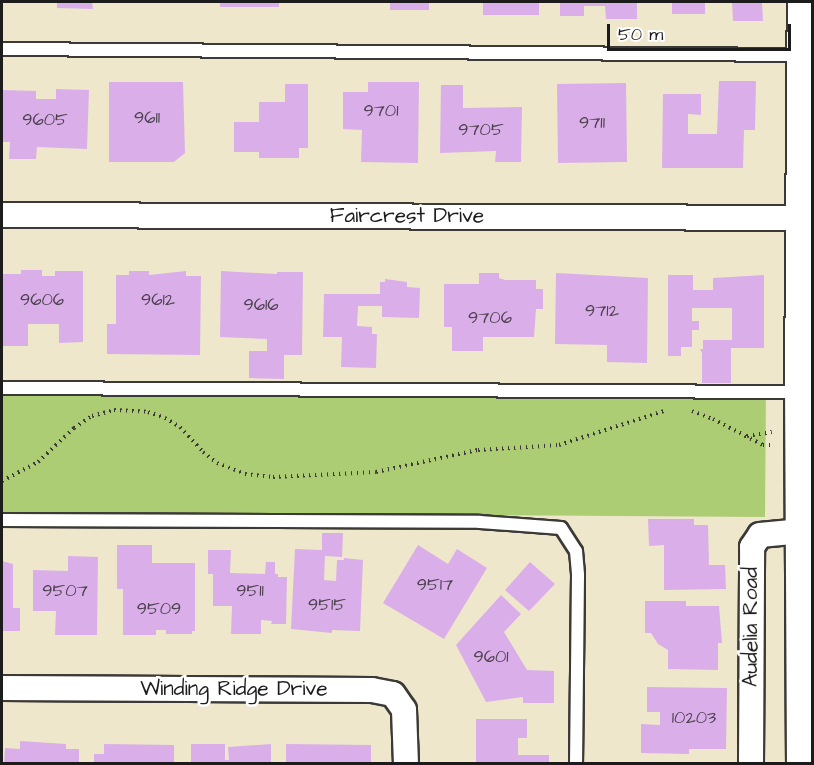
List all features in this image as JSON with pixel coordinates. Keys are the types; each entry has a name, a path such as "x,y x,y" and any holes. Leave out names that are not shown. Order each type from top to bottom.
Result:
{"main road":[{"path":"803,764 808,701 802,531 801,392 808,218 804,2"}],"street":[{"name":"Faircrest Drive","path":"2,215 808,218"},
{"name":"Audelia Road","path":"751,764 752,547 760,535 802,531"},
{"name":"Winding Ridge Drive","path":"2,688 372,690 393,694 404,710 406,764"}],"lane":[{"path":"2,49 804,55"},
{"path":"2,388 801,392"},
{"path":"2,520 480,522 561,528 576,551 578,576 576,764"}],"path":[{"path":"2,481 38,462 74,428 92,417 114,410 148,412 165,418 180,427 203,452 217,463 245,474 273,477 376,472 478,450 559,446 652,413 671,410"},
{"path":"681,410 713,419 746,436"}],"green space":[{"path":"2,385 766,387 765,517 2,512"}],"building":[{"path":"57,2 92,2 93,9 57,8"},
{"path":"220,2 279,2 279,7 220,7"},
{"path":"390,2 429,2 429,10 390,10"},
{"path":"483,2 539,2 539,15 483,15"},
{"path":"560,2 637,2 637,19 606,19 605,6 584,6 584,16 560,16"},
{"path":"672,2 705,2 705,14 672,14"},
{"path":"732,2 762,2 763,21 733,21"},
{"path":"719,81 756,81 755,130 744,130 743,168 662,168 663,94 701,94 701,115 688,114 688,134 717,134"},
{"path":"109,82 183,82 185,153 174,162 109,162"},
{"path":"368,82 419,82 418,163 361,162 362,130 343,129 343,92 368,92"},
{"path":"626,83 627,162 558,163 557,84"},
{"path":"285,84 308,84 308,148 299,148 299,158 259,158 259,152 234,152 234,122 259,122 259,102 285,102"},
{"path":"441,85 463,85 463,108 522,107 521,162 495,162 496,151 440,153"},
{"path":"56,89 89,90 87,149 37,147 36,159 9,159 10,142 2,142 2,90 36,91 36,99 56,99"},
{"path":"21,270 42,270 42,276 55,276 55,271 83,271 83,342 59,343 59,324 28,324 28,346 2,346 2,274 21,274"},
{"path":"129,271 149,271 149,275 186,271 186,276 201,276 200,355 107,354 107,324 116,324 116,275 129,275"},
{"path":"221,271 277,274 277,272 303,272 302,355 284,355 284,379 249,378 249,351 267,351 267,339 220,337"},
{"path":"479,273 499,273 499,278 505,280 536,280 536,289 543,289 543,309 536,309 534,337 483,337 483,351 452,351 452,327 444,327 444,284 479,284"},
{"path":"556,273 648,278 647,363 607,362 607,345 555,344"},
{"path":"668,275 693,275 693,290 713,290 713,278 764,275 764,348 731,348 731,383 702,383 700,349 703,349 703,340 732,340 732,308 692,308 692,321 699,321 699,330 692,330 692,347 681,347 681,356 668,356"},
{"path":"385,279 407,282 407,287 420,288 419,318 382,317 382,306 358,306 357,326 372,327 372,334 377,334 376,368 341,367 342,337 323,337 324,294 380,294 380,282 385,282"},
{"path":"648,519 694,519 694,525 708,525 709,565 725,565 726,589 664,590 664,545 649,546"},
{"path":"322,533 343,533 342,557 325,556 324,580 336,581 337,560 344,560 344,558 363,560 360,631 332,630 332,633 291,629 295,549 322,550"},
{"path":"117,545 152,545 152,563 195,563 195,631 192,631 192,634 166,634 166,630 156,630 156,635 123,635 123,589 117,589"},
{"path":"418,545 448,564 457,549 487,568 444,639 383,603"},
{"path":"208,550 231,550 230,573 265,574 266,562 275,562 275,574 278,574 278,577 287,577 286,624 271,624 272,621 261,620 261,634 231,634 232,606 213,606 213,574 208,574"},
{"path":"68,556 98,557 97,635 55,635 56,611 33,611 33,570 68,571"},
{"path":"2,561 13,564 13,608 20,608 20,631 2,631"},
{"path":"530,562 555,584 529,611 505,590"},
{"path":"501,595 521,614 504,632 527,670 554,671 554,703 523,703 523,697 486,702 456,645"},
{"path":"645,601 686,601 686,606 719,606 722,643 718,643 718,670 668,669 668,650 658,644 651,633 645,633"},
{"path":"647,687 727,688 726,749 689,749 689,754 641,753 641,724 660,725 660,712 647,712"},
{"path":"476,719 527,719 527,738 518,738 518,755 549,755 549,764 476,764"},
{"path":"20,741 66,744 66,749 79,749 79,764 4,764 5,748 20,749"},
{"path":"104,744 174,745 174,764 94,764 94,754 104,754"},
{"path":"191,744 225,744 225,760 229,760 228,747 271,744 271,764 191,764"},
{"path":"286,744 371,745 371,764 286,764"}]}
